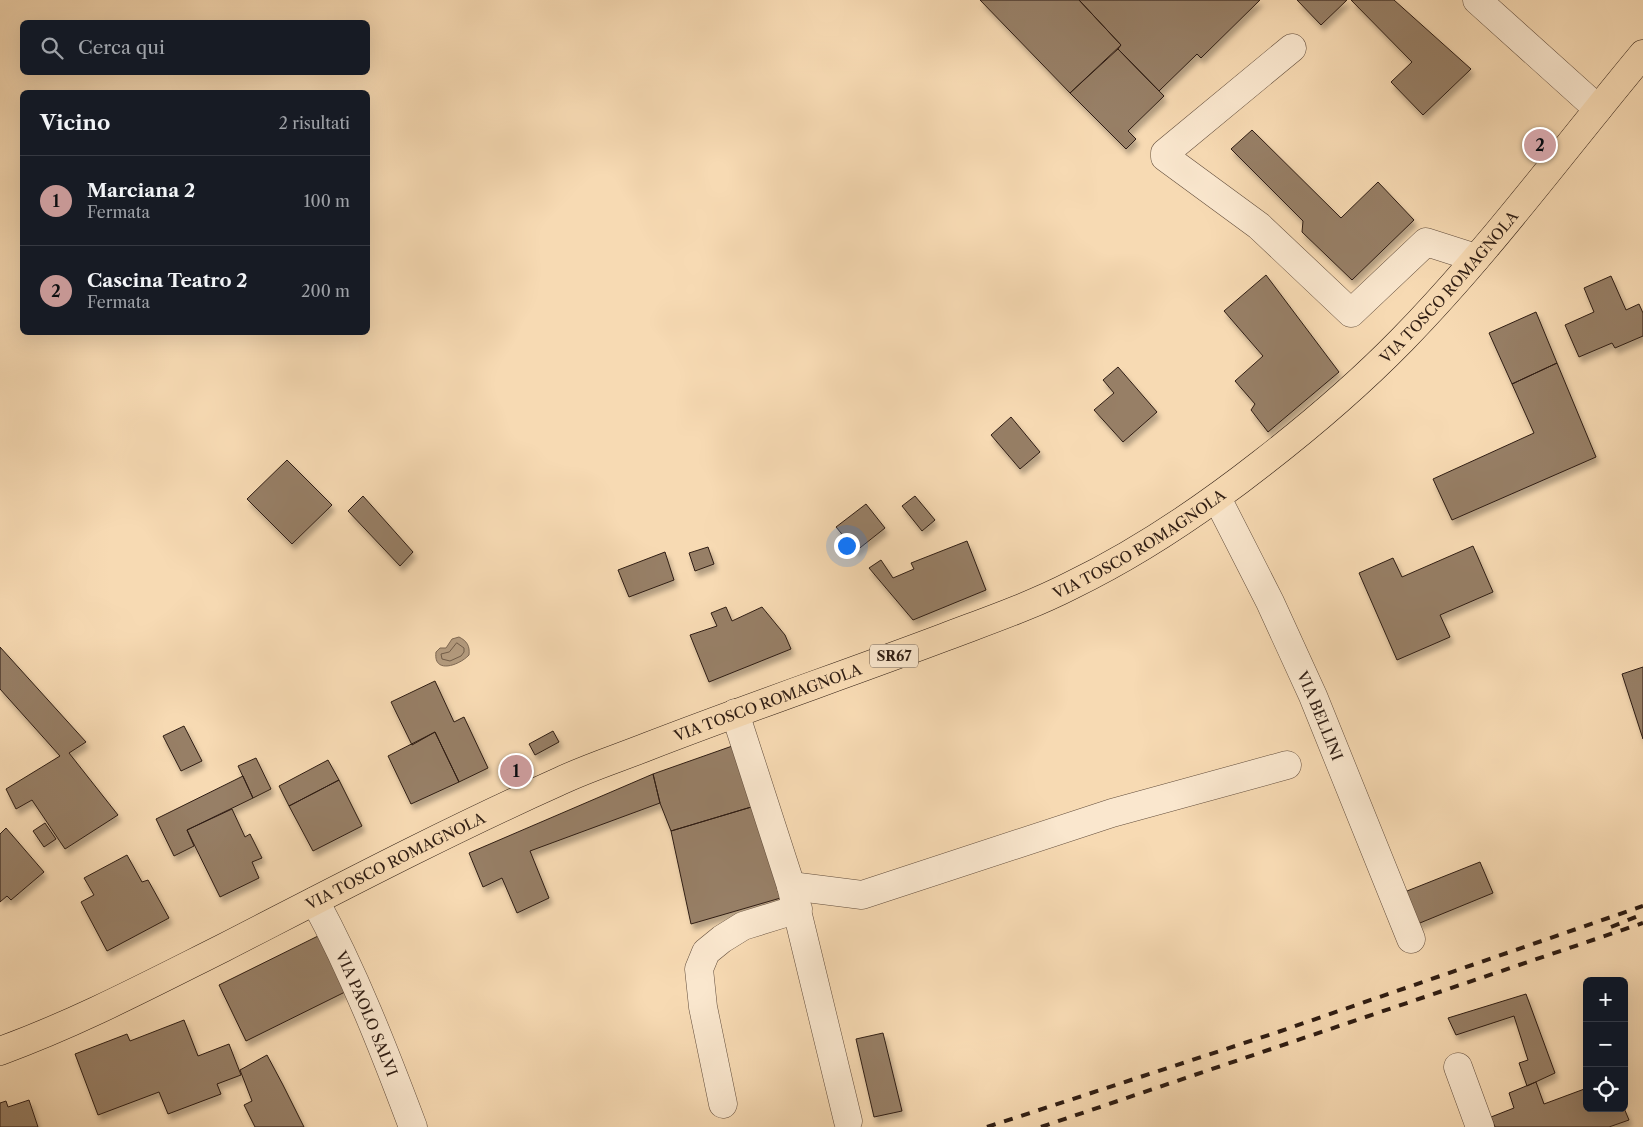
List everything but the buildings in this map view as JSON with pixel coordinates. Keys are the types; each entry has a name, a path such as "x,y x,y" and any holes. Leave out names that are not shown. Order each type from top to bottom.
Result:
{"main road":[{"name":"VIA TOSCO ROMAGNOLA","path":"0,1051 77,1021 501,808 564,779 735,713 900,654 1036,602 1117,562 1165,534 1216,498 1321,417 1365,378 1406,337 1476,258 1643,54"}],"street":[{"path":"1477,0 1598,109"},
{"path":"1292,48 1165,154 1165,157 1259,226 1351,313 1426,242 1476,258"},
{"name":"VIA BELLINI","path":"1216,498 1270,602 1313,696 1411,939"},
{"path":"735,713 794,898 848,1121"},
{"path":"722,1104 703,1007 699,969 706,952 722,938 794,898 862,895 1112,813 1287,765"},
{"name":"VIA PAOLO SALVI","path":"315,901 360,996 399,1088 413,1127"},
{"path":"1458,1067 1480,1127"}],"water":[{"path":"459,637 467,644 469,655 454,665 443,666 439,664 436,659 436,652 440,648 446,648 452,639"}],"railway":[{"path":"987,1127 1278,1032 1643,906"},
{"path":"1611,927 1643,914"},
{"path":"1041,1127 1643,923"}],"place":[{"name":"Cascina Teatro 2","path":"1540,145"},
{"name":"Marciana 2","path":"516,771"}]}
